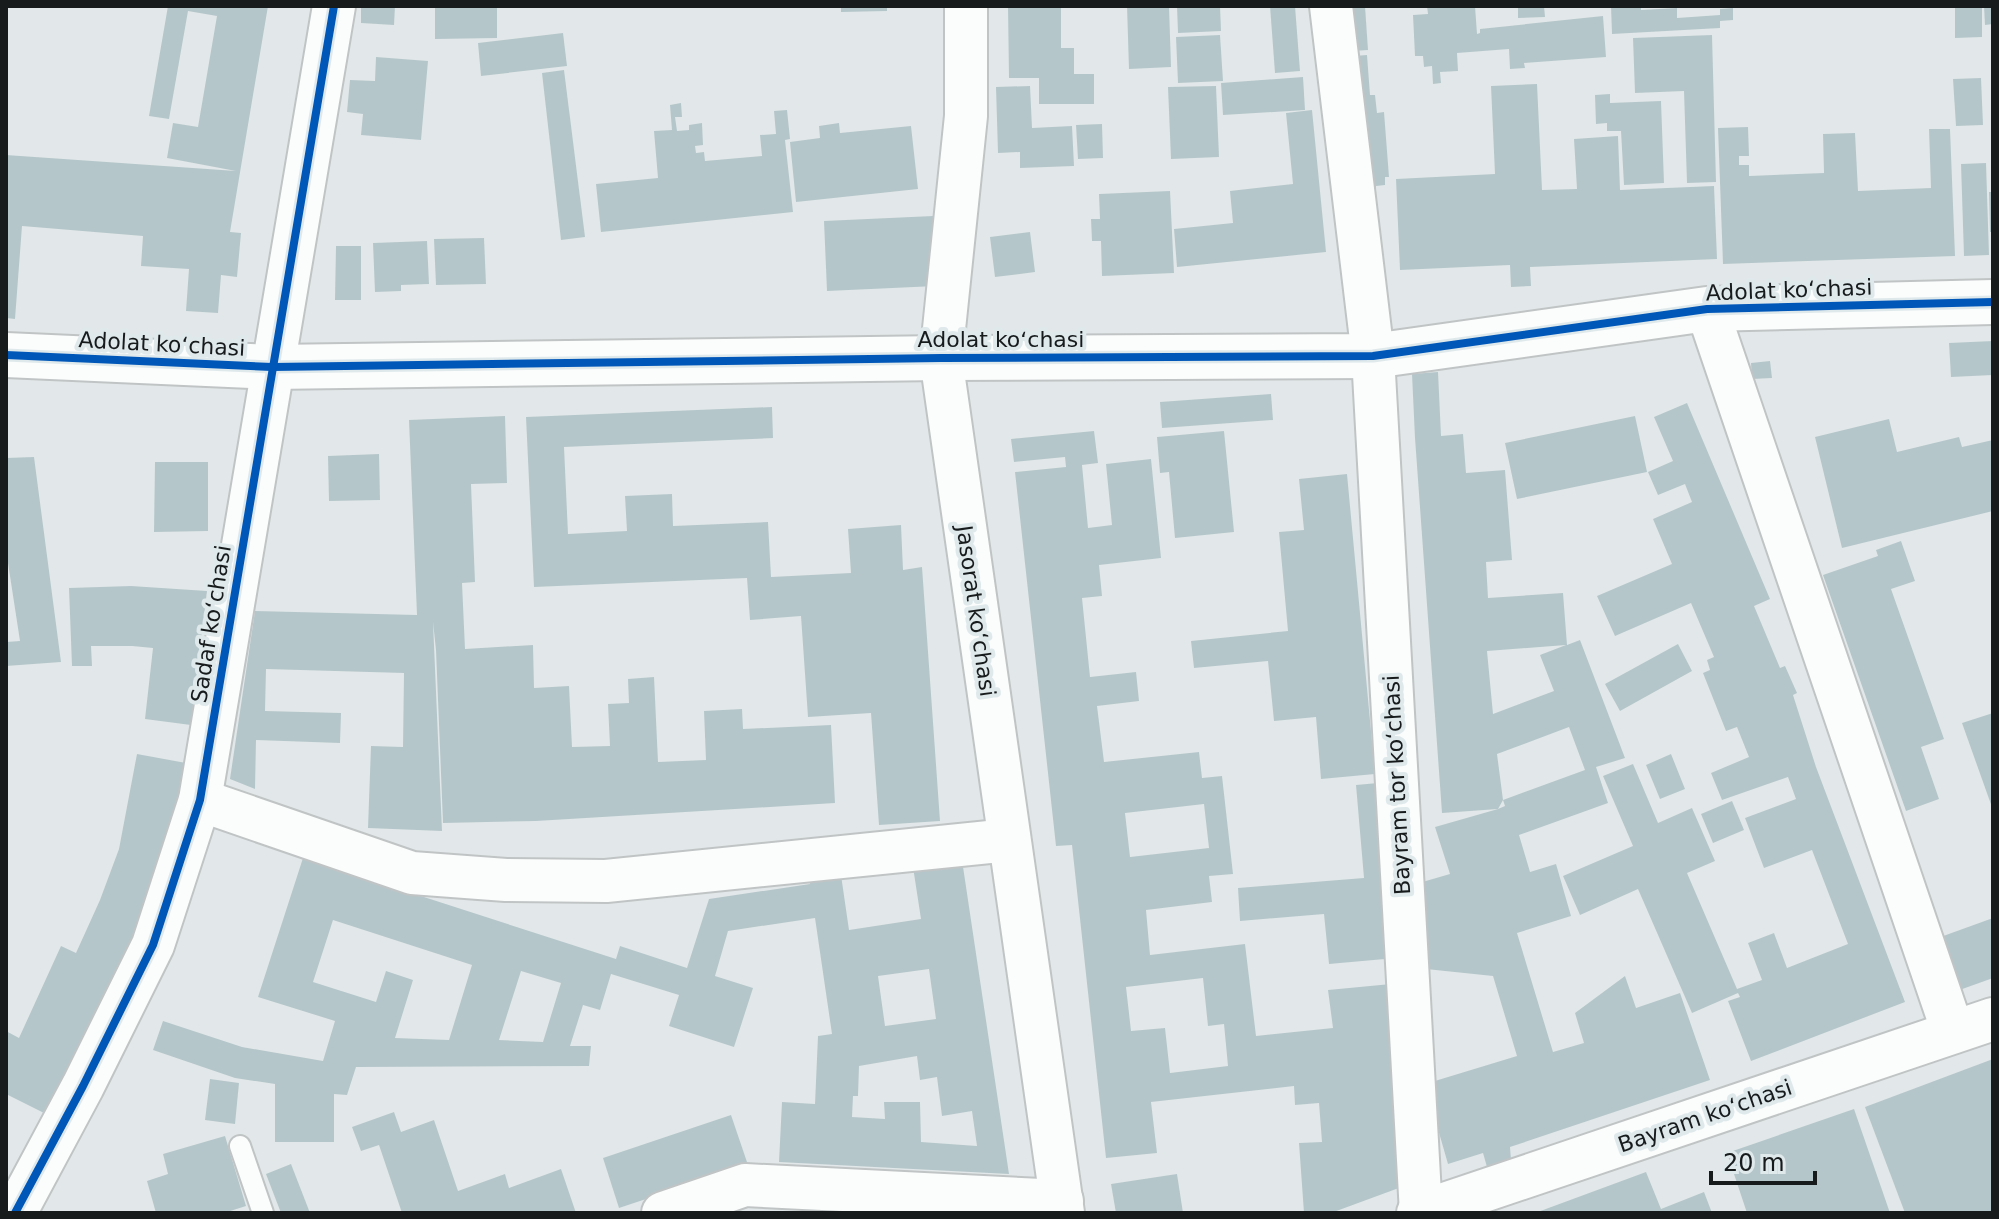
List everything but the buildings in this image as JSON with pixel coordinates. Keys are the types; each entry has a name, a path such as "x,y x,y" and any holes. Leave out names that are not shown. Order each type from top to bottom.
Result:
{"street":[{"name":"Sadaf koʻchasi","path":"15,1213 153,945 200,800 334,6"},
{"name":"Jasorat koʻchasi","path":"966,6 966,116 941,358 1062,1207"},
{"name":"Bayram tor koʻchasi","path":"1331,6 1373,356 1420,1213"},
{"name":"Adolat koʻchasi","path":"6,355 272,367 1373,356 1707,309 1993,302"},
{"path":"1707,309 1953,1032"},
{"path":"200,800 412,873 506,880 606,881 1009,840"},
{"name":"Bayram koʻchasi","path":"1420,1213 1993,1019"},
{"path":"663,1213 745,1185 1062,1207"}],"lane":[{"path":"240,1146 263,1213"}],"cycle path":[{"path":"15,1213 153,945 200,800 334,6"},
{"path":"6,355 272,367 1373,356 1707,309 1993,302"}]}
